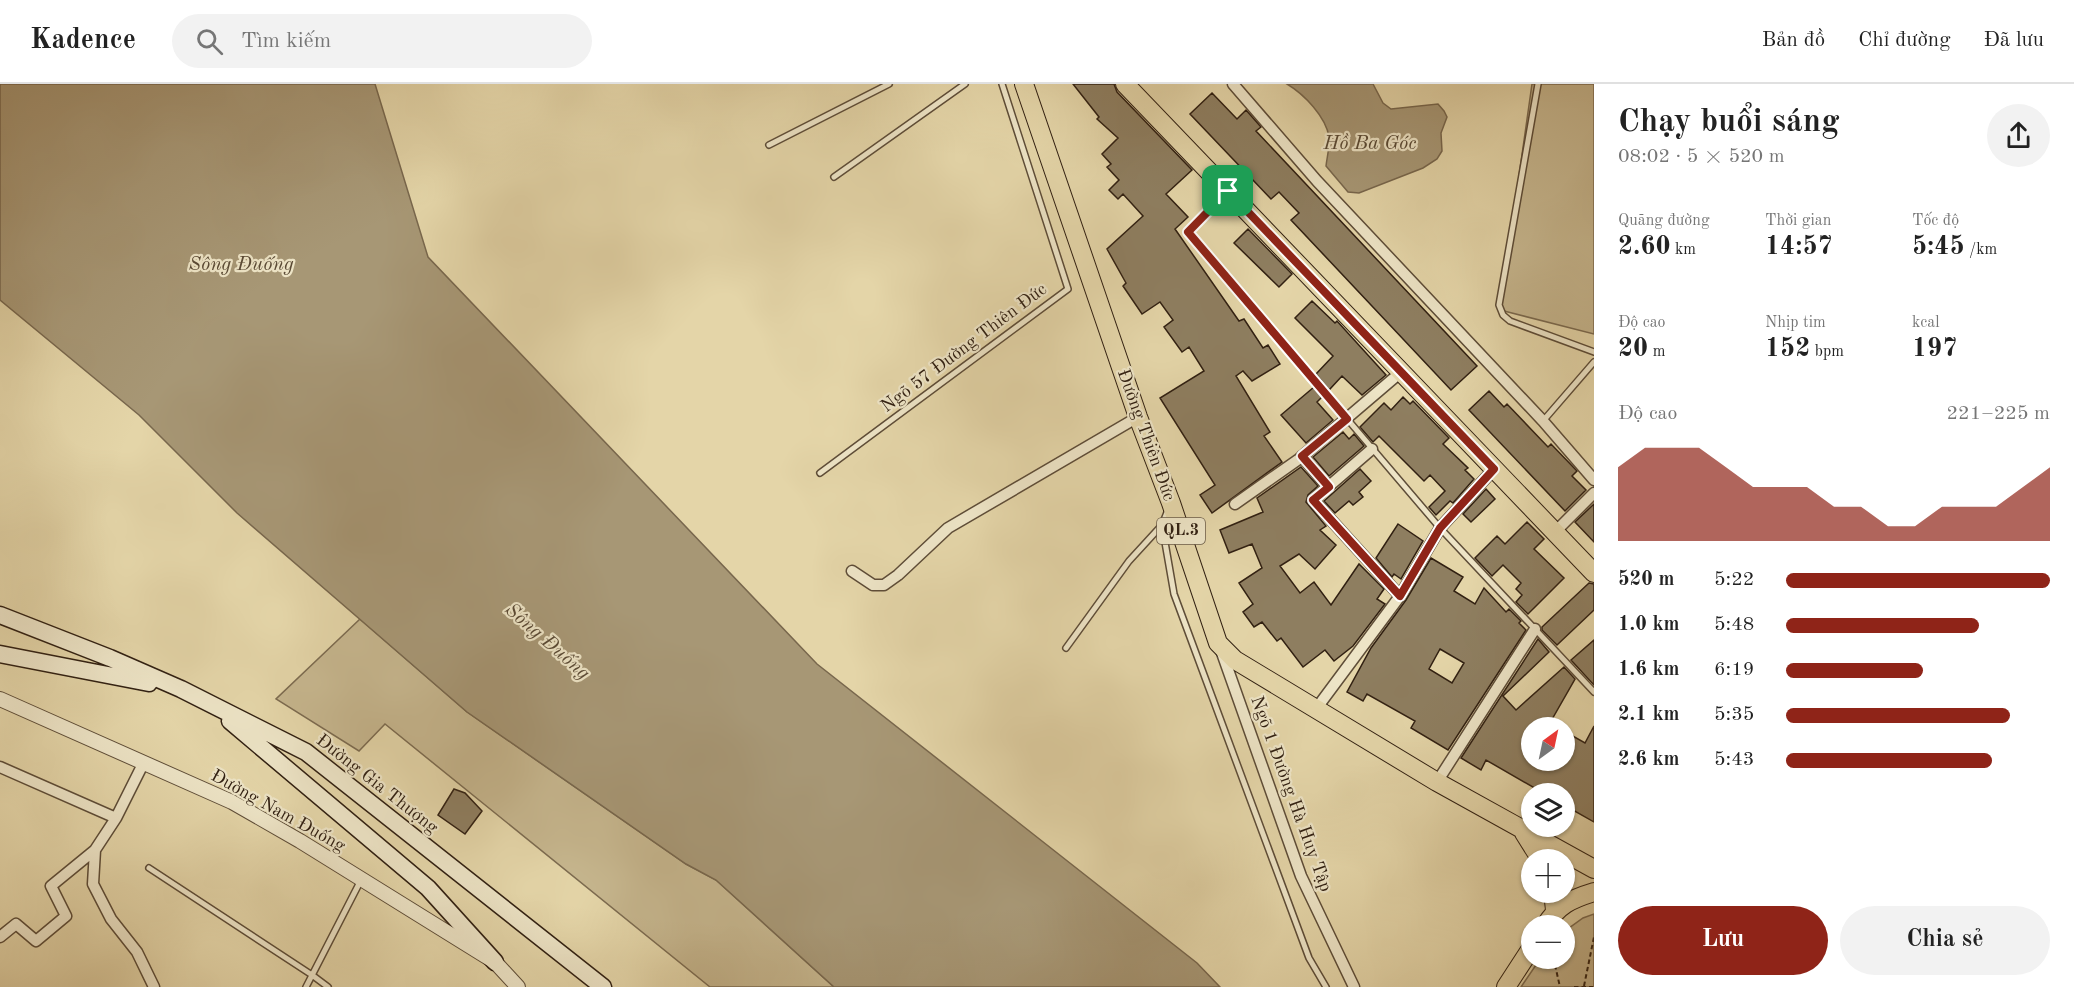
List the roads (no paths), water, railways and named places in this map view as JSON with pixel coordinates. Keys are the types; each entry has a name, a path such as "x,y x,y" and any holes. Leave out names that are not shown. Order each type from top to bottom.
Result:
{"main road":[{"name":"Đường Thiên Đức","path":"1024,84 1218,643 1235,660 1437,782 1521,829"},
{"path":"1125,84 1594,573"},
{"name":"Đường Gia Thượng","path":"0,615 181,689 293,744 319,761 603,987"},
{"path":"0,654 181,689"},
{"path":"209,703 428,888 495,962"},
{"name":"Đường Thiên Đức","path":"1536,837 1594,868"},
{"path":"1575,897 1594,892"},
{"path":"1506,987 1521,964"}],"street":[{"path":"1233,84 1317,182 1543,421 1594,480"},
{"path":"1235,504 1260,489 1302,456 1401,372"},
{"path":"852,571 873,585 885,585 948,528 1138,417"},
{"path":"1372,449 1313,500 1400,596"},
{"path":"1302,456 1329,487"},
{"path":"1316,709 1400,596 1440,528 1494,469"},
{"path":"1555,532 1594,493"},
{"path":"1437,782 1535,629"},
{"name":"Ngõ 1 Đường Hà Huy Tập","path":"1218,643 1301,876 1354,987"},
{"name":"Đường Nam Đuống","path":"0,699 232,802 300,841 495,962 518,987"},
{"path":"0,937 16,924 36,940 66,916 51,886 95,850 116,818 144,762"},
{"path":"0,767 116,818"},
{"path":"95,850 93,884 117,928 137,952 154,987"}],"lane":[{"path":"769,145 889,84"},
{"path":"834,177 965,84"},
{"name":"Ngõ 57 Đường Thiên Đức","path":"820,473 1068,289 1002,84"},
{"path":"1538,84 1499,301 1500,310 1510,321 1594,352"},
{"path":"1228,191 1188,232 1440,528 1594,692"},
{"path":"1543,421 1594,362"},
{"path":"1066,648 1128,561 1162,525 1171,503"},
{"path":"1162,525 1174,594 1309,958 1326,987"},
{"path":"149,868 328,987"},
{"path":"306,987 361,880"}],"water":[{"name":"Sông Đuống","path":"0,84 375,84 428,257 817,664 1197,963 1220,987 834,987 716,880 686,864 467,712 237,513 139,415 0,300"},
{"name":"Hồ Ba Góc","path":"1287,84 1373,84 1383,103 1391,109 1438,104 1447,117 1441,133 1442,151 1437,159 1423,168 1359,193 1348,192 1326,166 1329,137 1324,122 1307,100"}]}
